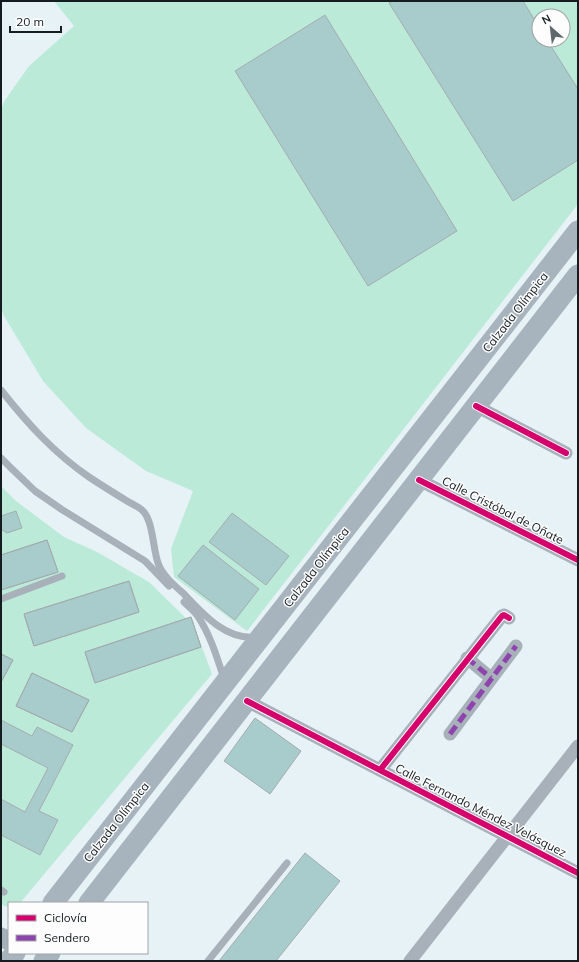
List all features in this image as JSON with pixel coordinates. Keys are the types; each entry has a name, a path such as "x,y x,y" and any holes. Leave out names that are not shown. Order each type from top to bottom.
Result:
{"main road":[{"name":"Calzada Olímpica","path":"55,902 225,682 576,237"},
{"path":"90,902 578,275"}],"street":[{"path":"476,406 566,453"},
{"name":"Calle Cristóbal de Oñate","path":"419,480 578,560"},
{"path":"380,770 502,616 504,615 509,618"},
{"path":"450,734 516,646"},
{"path":"468,658 491,678"},
{"name":"Calle Fernando Méndez Velásquez","path":"246,701 578,873"},
{"path":"410,961 578,746"}],"lane":[{"path":"1,390 20,414 63,457 89,477 143,512 151,528 158,564 168,578 211,621 236,635 247,638 261,637"},
{"path":"1,458 35,490 61,509 145,561 197,615 211,641 225,682"},
{"path":"145,561 155,550"},
{"path":"1,599 62,576"},
{"path":"208,961 287,863"}],"green space":[{"path":"54,1 578,1 578,204 247,631 174,577 171,549 193,491 146,471 86,428 43,381 4,316 1,308 1,109 5,100 29,66 74,26"},
{"path":"1,486 16,501 64,537 97,552 149,582 194,626 212,674 21,902 8,902 8,908 1,904 1,835 40,855 58,821 39,811 72,746 37,727 32,736 1,720"},
{"path":"1,744 48,768 25,812 1,799"}],"building":[{"path":"393,1 523,1 531,14 531,48 552,48 578,89 578,160 513,201 389,3"},
{"path":"325,15 457,231 368,286 235,71"},
{"path":"16,511 22,528 7,533 1,529 1,516"},
{"path":"232,513 289,556 266,585 209,542"},
{"path":"47,540 58,572 1,590 1,555"},
{"path":"47,540 58,572 1,590 1,555"},
{"path":"203,545 259,589 235,620 178,576"},
{"path":"129,581 139,612 34,646 24,614"},
{"path":"129,581 139,612 34,646 24,614"},
{"path":"191,617 201,647 95,683 85,652"},
{"path":"191,617 201,647 95,683 85,652"},
{"path":"1,654 13,660 1,682"},
{"path":"1,654 13,660 1,682"},
{"path":"32,673 89,700 72,732 16,706"},
{"path":"32,673 89,700 72,732 16,706"},
{"path":"255,718 301,751 270,794 224,761"},
{"path":"1,720 32,736 37,727 73,745 39,811 58,820 40,855 1,835 1,799 25,812 48,768 1,744"},
{"path":"305,853 340,881 276,961 219,961"}],"marked path":[{"path":"450,734 516,646"},
{"path":"467,658 491,678"}],"cycle path":[{"path":"476,406 566,453"},
{"path":"419,480 578,560"},
{"path":"380,770 502,616 504,615 509,618"},
{"path":"247,701 578,873"}]}
